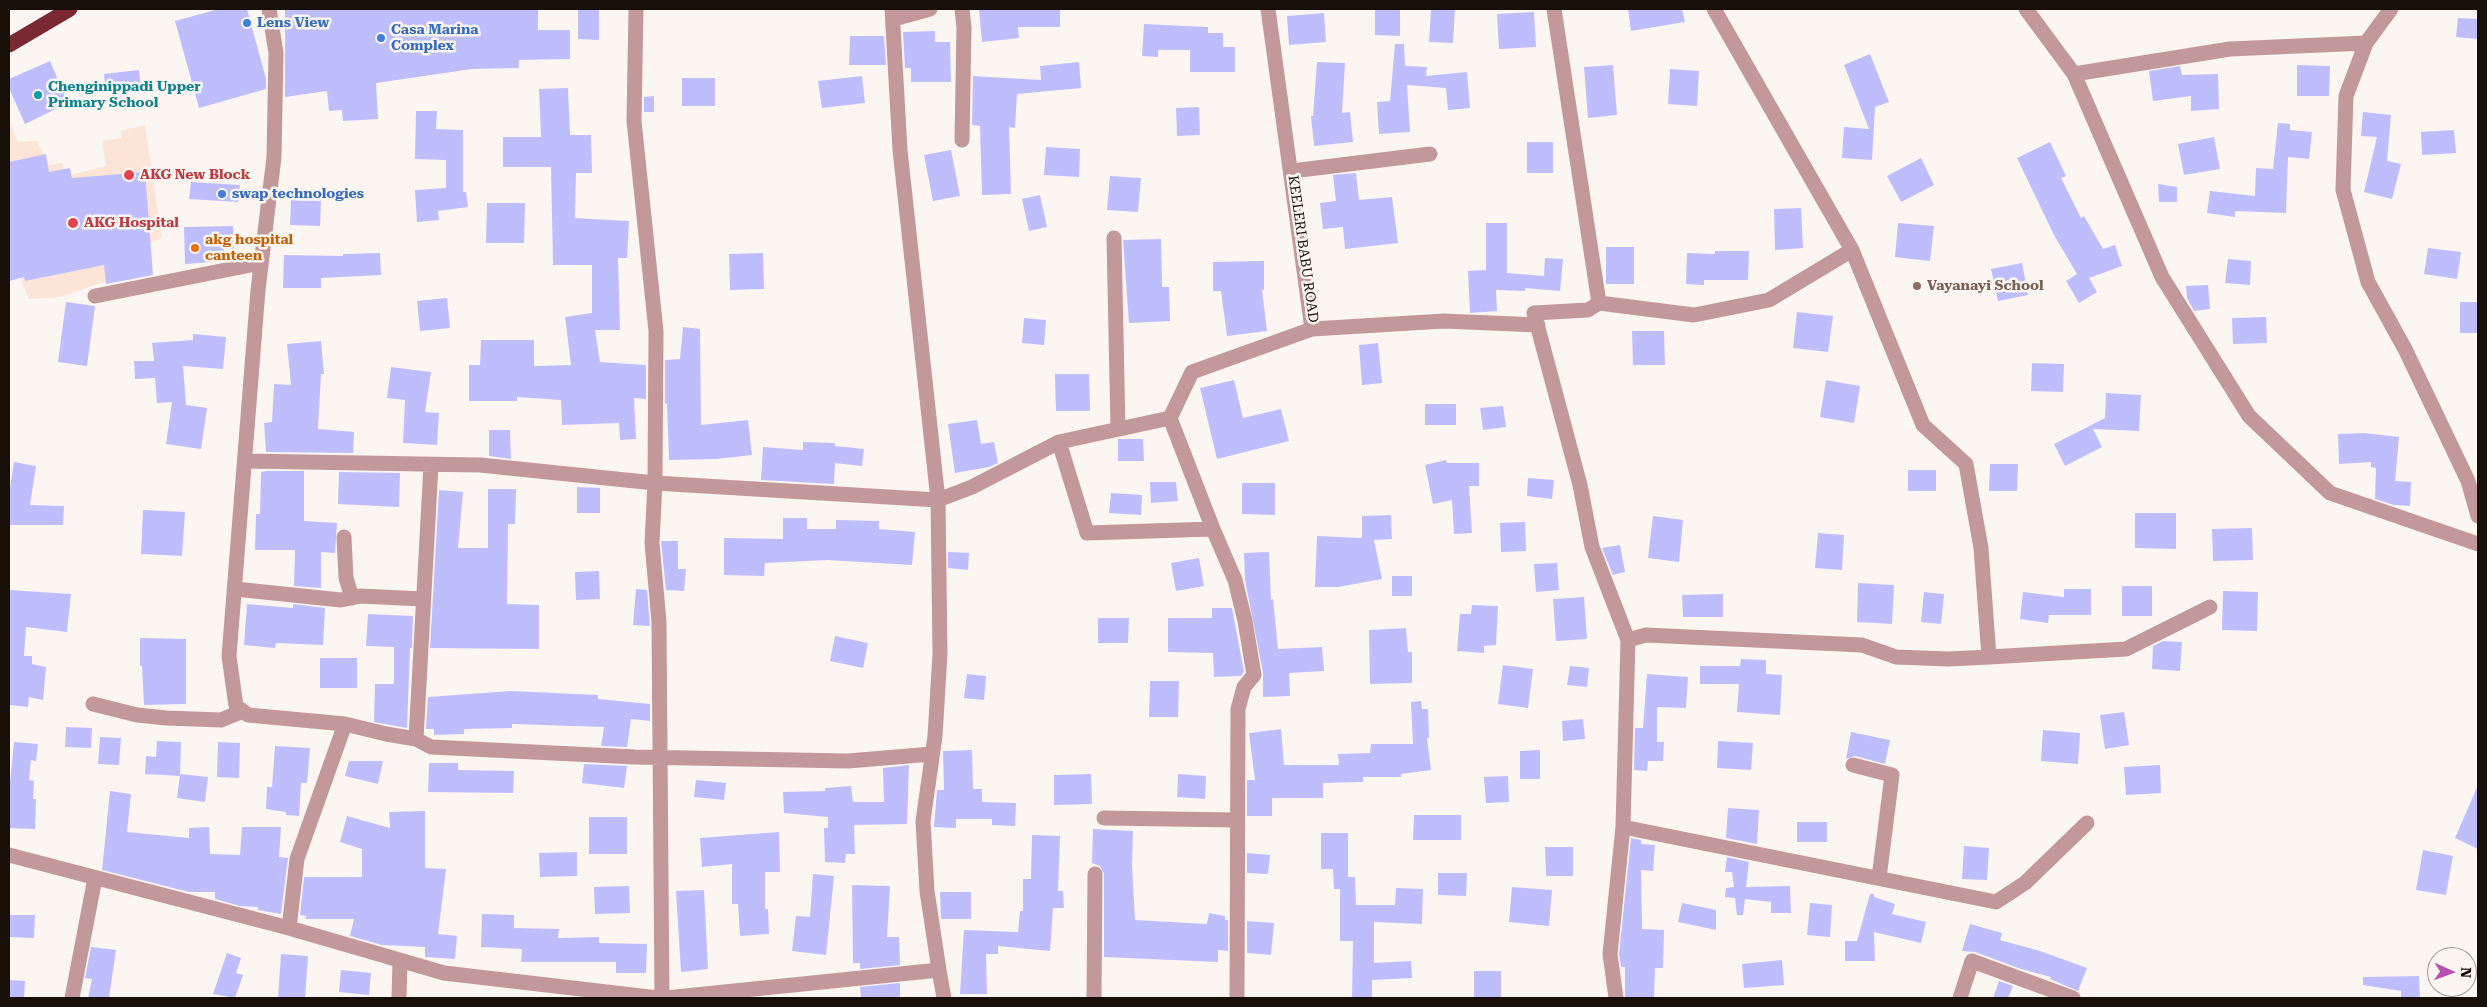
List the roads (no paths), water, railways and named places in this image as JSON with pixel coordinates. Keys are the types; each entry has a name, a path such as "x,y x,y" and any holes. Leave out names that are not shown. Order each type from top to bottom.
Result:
{"highway":[{"path":"9,45 70,9"}],"street":[{"path":"269,9 276,52 274,158 261,263 230,656 236,706 248,715 346,724 416,739 431,748 659,757 848,760 932,754"},
{"path":"636,9 634,121 656,331 655,483 652,543 659,622 659,757 664,998 939,970"},
{"path":"930,9 893,14 900,150 938,500 940,654 932,754 923,821 927,891 944,998"},
{"path":"962,9 964,28 962,140"},
{"name":"KEELERI BABU ROAD","path":"1268,9 1292,171 1312,329 1444,321 1538,326"},
{"path":"1554,9 1599,303"},
{"path":"1714,9 1852,250 1923,425 1966,464 1981,548 1989,657"},
{"path":"2026,9 2074,74 2162,277 2249,416 2330,493 2478,544"},
{"path":"2391,9 2366,43 2346,96 2343,190 2368,282 2405,349 2468,481 2478,516"},
{"path":"2074,74 2230,50 2366,43"},
{"path":"1292,171 1430,154"},
{"path":"1114,238 1118,429"},
{"path":"1616,998 1610,954 1623,827 1628,640 1592,547 1580,485 1534,313 1588,310 1599,303 1694,315 1760,302 1769,300 1852,250"},
{"path":"95,296 261,263"},
{"path":"1237,998 1236,820 1238,709 1244,687 1254,674 1246,620 1236,580 1213,529 1170,418 1192,372 1312,329"},
{"path":"245,461 480,465 655,483 938,500 972,488 1059,442 1170,418"},
{"path":"1059,442 1087,533 1213,529"},
{"path":"416,739 431,465"},
{"path":"344,538 346,578 352,598"},
{"path":"235,589 341,600 360,596 423,599"},
{"path":"1628,640 1646,635 1862,645 1896,657 1949,659 1989,657 2126,649 2210,607"},
{"path":"93,704 138,715 166,718 221,720 243,711"},
{"path":"289,928 297,859 346,724"},
{"path":"1853,765 1892,775 1879,878"},
{"path":"1104,818 1236,820"},
{"path":"1623,827 1996,902 2026,883 2087,823"},
{"path":"9,855 289,928 444,973 658,998"},
{"path":"1094,998 1095,874"},
{"path":"72,998 95,878"},
{"path":"399,998 400,961"},
{"path":"1960,998 1972,961 2073,998"}],"place":[{"name":"Lens View","path":"247,23"},
{"name":"Casa Marina Complex","path":"381,38"},
{"name":"Chenginippadi Upper Primary School","path":"38,95"},
{"name":"AKG New Block","path":"129,175"},
{"name":"swap technologies","path":"222,194"},
{"name":"AKG Hospital","path":"73,223"},
{"name":"akg hospital canteen","path":"195,248"},
{"name":"Vayanayi School","path":"1917,286"}]}
